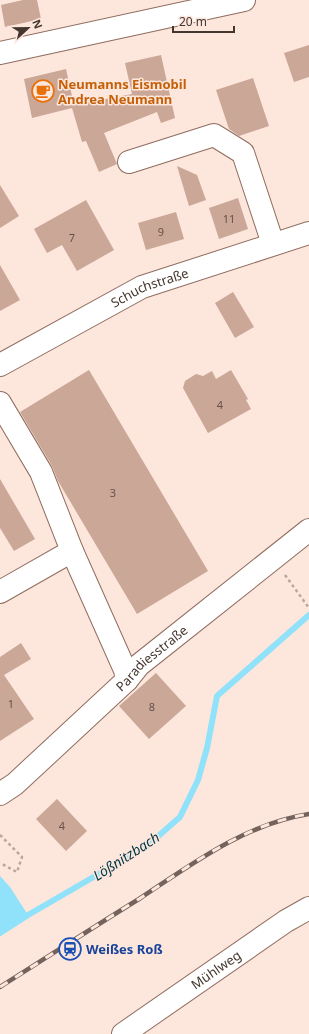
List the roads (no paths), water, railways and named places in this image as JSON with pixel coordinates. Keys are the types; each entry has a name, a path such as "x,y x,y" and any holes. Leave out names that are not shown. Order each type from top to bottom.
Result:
{"street":[{"path":"0,53 244,0"},
{"path":"129,162 214,135 243,153 273,244"},
{"name":"Schuchstraße","path":"0,365 142,287 309,233"},
{"path":"0,403 41,472 72,551 125,670 127,680"},
{"name":"Paradiesstraße","path":"0,794 15,784 127,680 139,665 309,530"},
{"path":"0,592 72,551"},
{"name":"Mühlweg","path":"123,1034 286,921 309,908"}],"water":[{"path":"0,876 10,887 28,915 0,933"}],"waterway":[{"name":"Lößnitzbach","path":"0,933 28,915 147,846 180,817 198,780 207,748 217,696 309,615"}],"railway":[{"path":"0,987 220,847 263,827 285,819 309,814"}],"place":[{"name":"Neumanns Eismobil Andrea Neumann","path":"43,91"},
{"name":"Weißes Roß","path":"70,949"}]}
